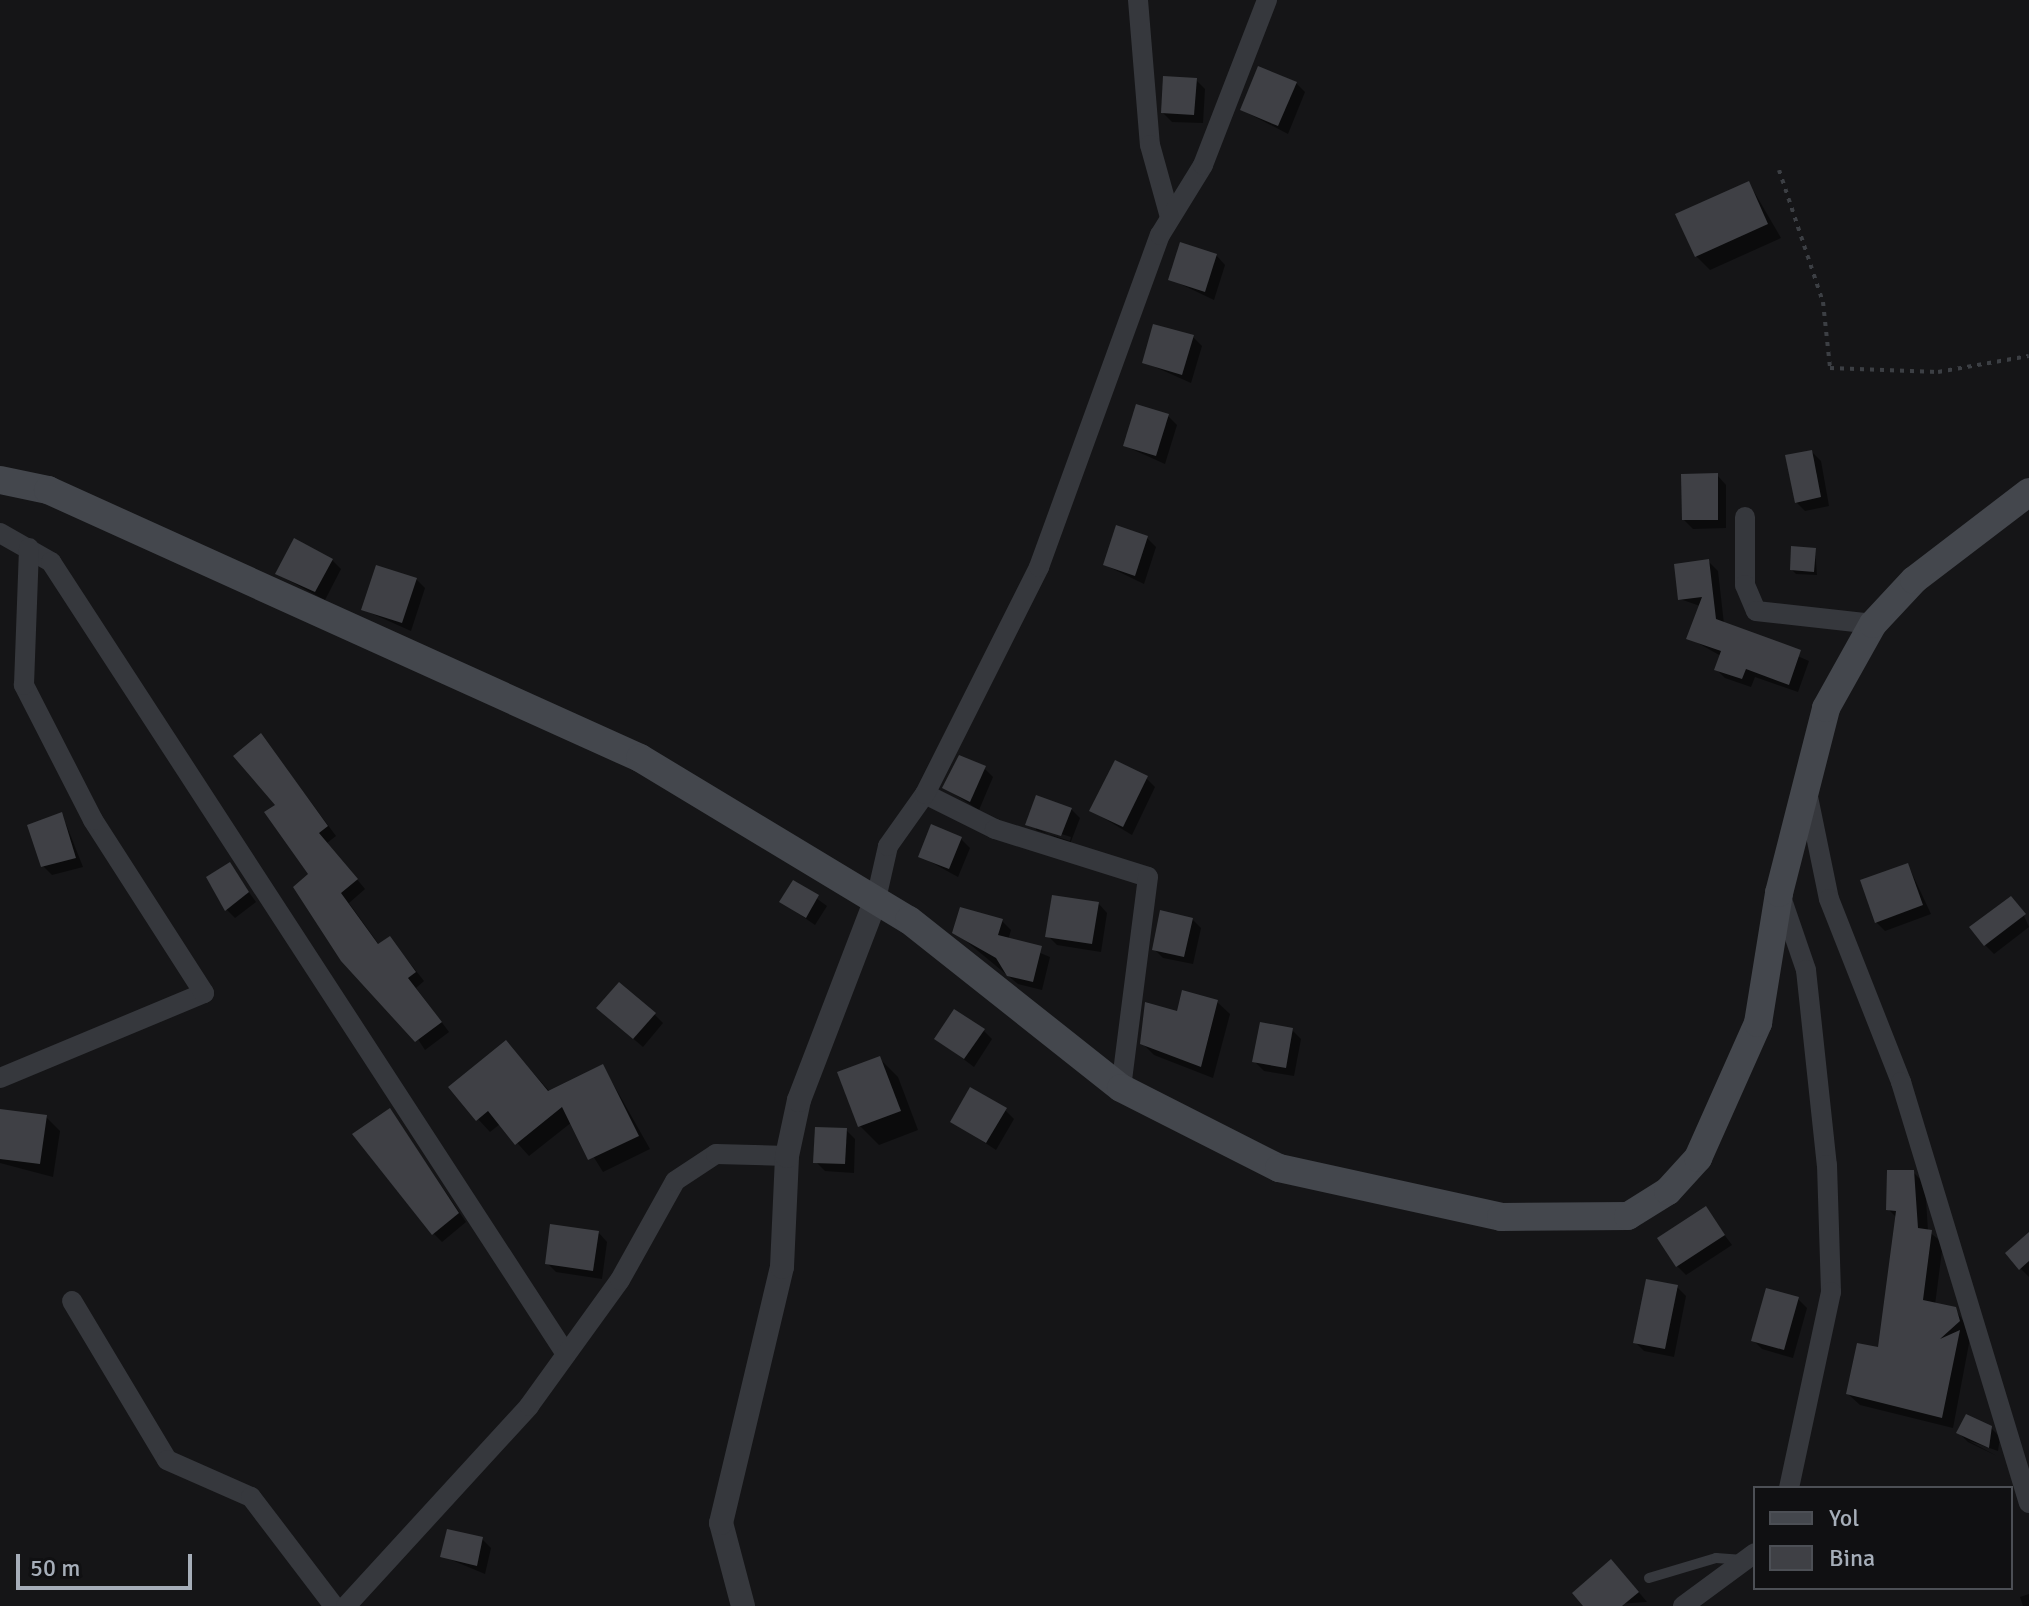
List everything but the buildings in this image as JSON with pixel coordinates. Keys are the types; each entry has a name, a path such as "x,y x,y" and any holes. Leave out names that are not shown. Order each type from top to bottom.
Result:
{"main road":[{"path":"0,480 48,490 640,758 876,899 1121,1088 1279,1168 1391,1198 1501,1217 1628,1216 1668,1191 1698,1158 1758,1023 1779,893 1805,780 1826,708 1873,624 1914,580 2029,492"}],"street":[{"path":"1138,0 1150,145 1170,217"},
{"path":"743,1606 721,1523 782,1267 787,1156 799,1100 876,899 888,846 925,794 1039,567 1170,217 1203,165 1267,0"},
{"path":"1745,517 1745,585 1756,611 1873,624"},
{"path":"0,533 51,562 566,1354"},
{"path":"0,1078 204,993 93,820 24,685 29,548"},
{"path":"1805,780 1829,899 1901,1082 2029,1503"},
{"path":"925,794 995,829 1148,877 1121,1088"},
{"path":"1779,893 1806,970 1827,1165 1831,1292 1789,1486"},
{"path":"346,1606 529,1406 620,1280 675,1181 716,1154 787,1156"},
{"path":"72,1301 167,1460 251,1497 334,1606"},
{"path":"1683,1606 1752,1557"}],"lane":[{"path":"1649,1578 1716,1558 1752,1557"}],"path":[{"path":"1779,170 1823,302 1830,368 1938,372 2029,356"}]}
